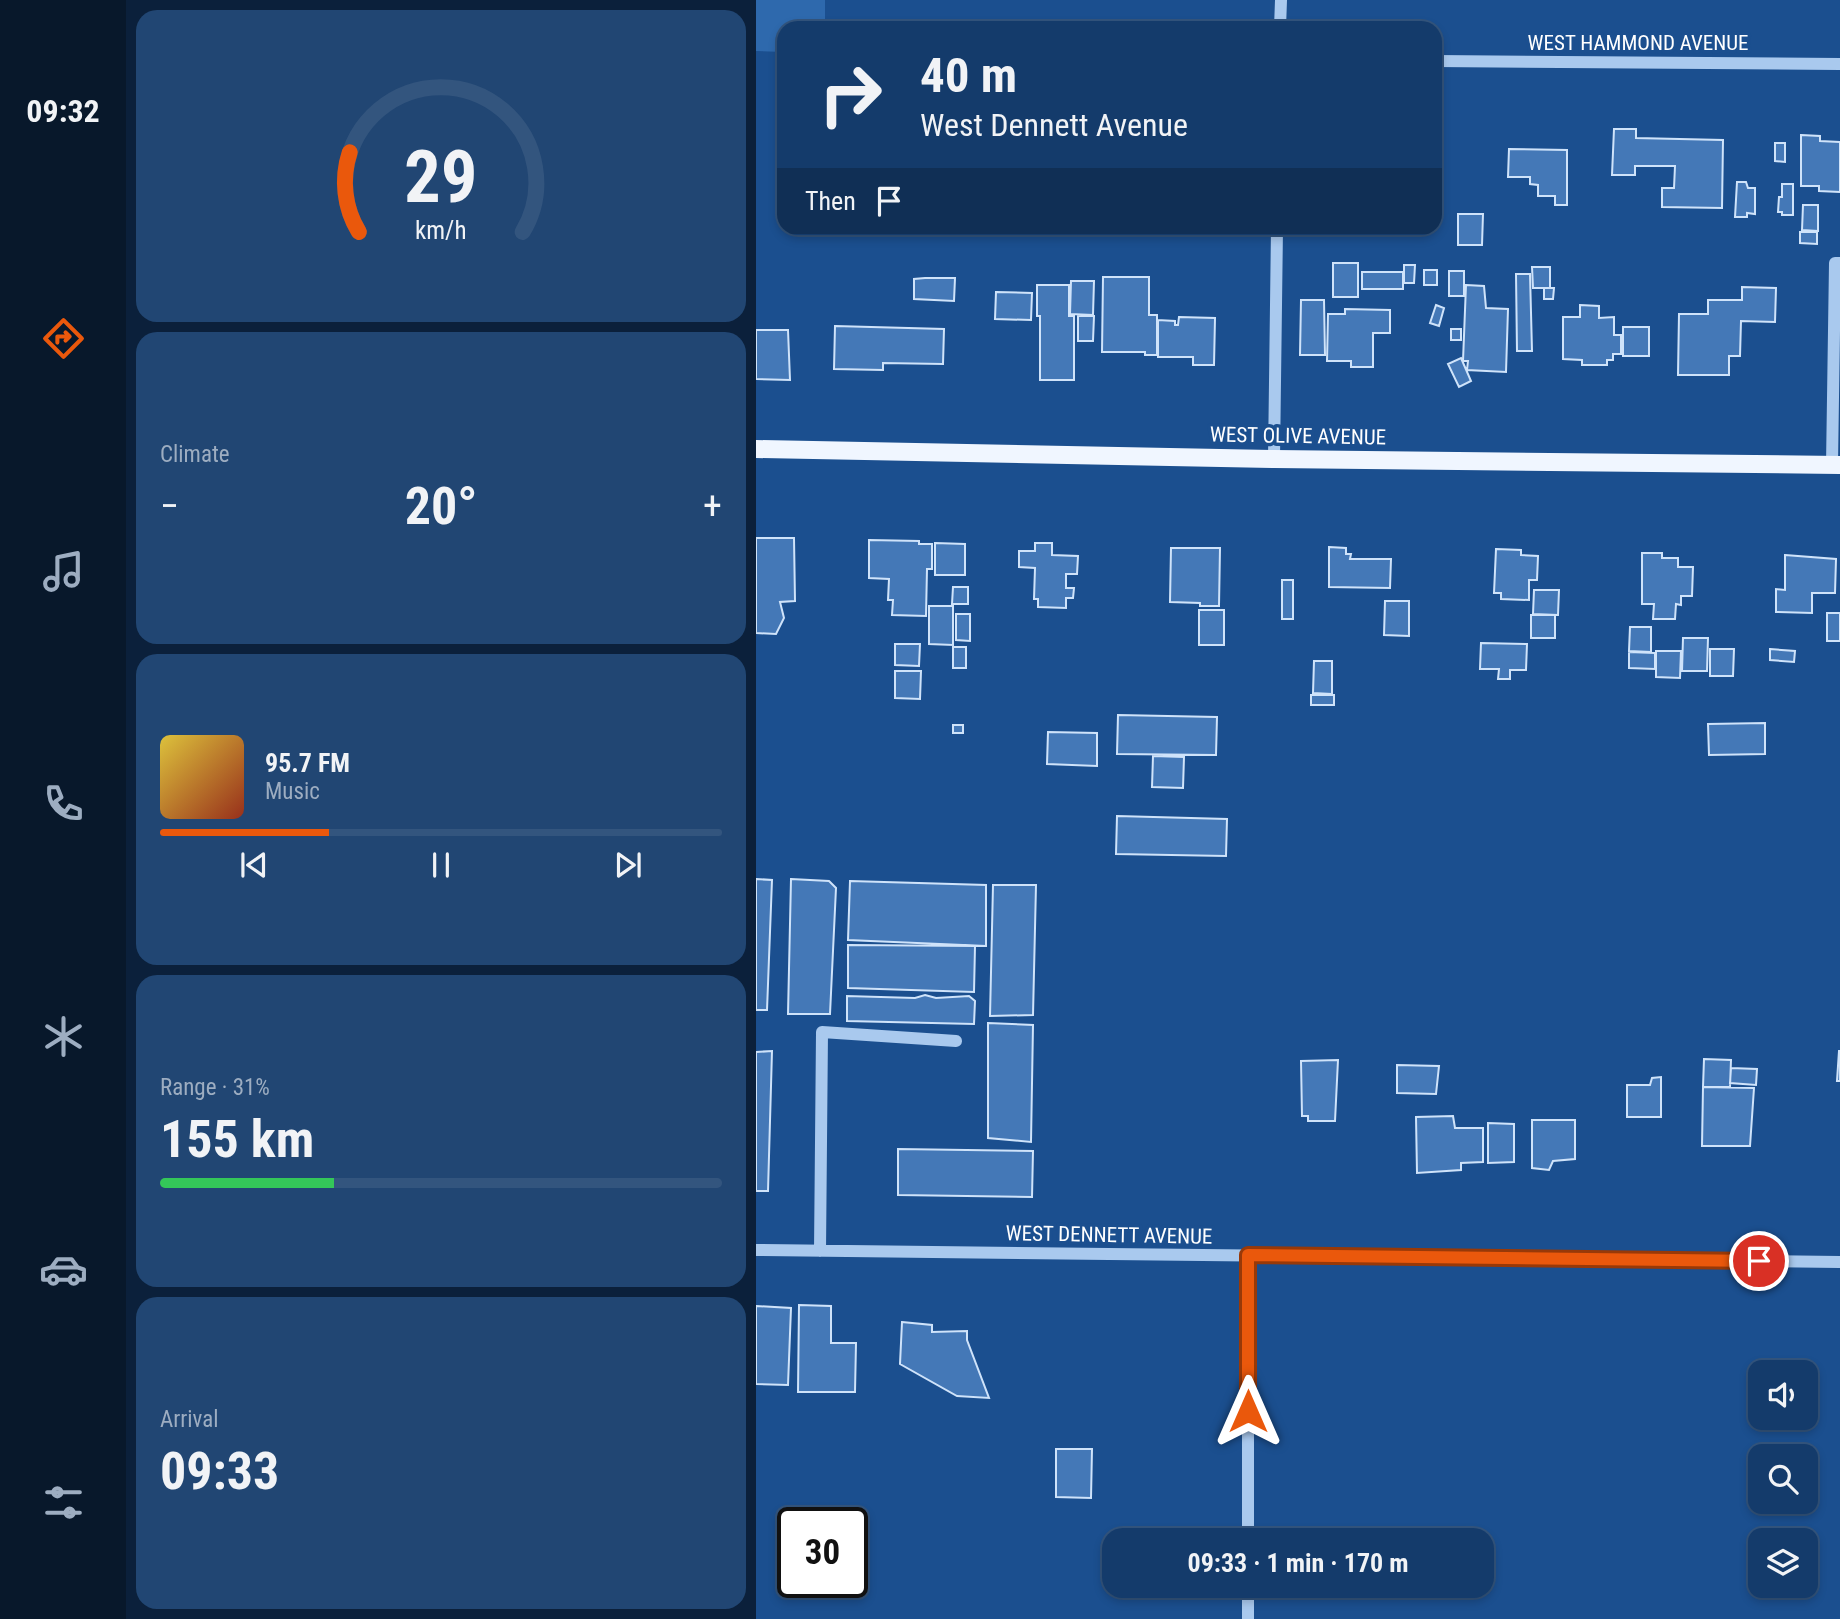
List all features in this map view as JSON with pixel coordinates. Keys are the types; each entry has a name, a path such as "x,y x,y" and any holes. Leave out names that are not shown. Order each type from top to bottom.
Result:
{"main road":[{"name":"WEST OLIVE AVENUE","path":"756,449 1274,459 1836,465"}],"street":[{"path":"1280,21 1281,0"},
{"name":"WEST HAMMOND AVENUE","path":"1442,61 1840,64"},
{"path":"1274,459 1277,235"},
{"path":"1836,465 1838,263"},
{"path":"820,1251 822,1032 956,1041"},
{"name":"WEST DENNETT AVENUE","path":"756,1250 1840,1262"},
{"path":"1248,1255 1248,1528"},
{"path":"1248,1598 1248,1619"}],"shaded area":[{"path":"756,0 825,0 825,21 777,21 777,52 756,51"},
{"path":"892,235 963,235 963,236"}],"building":[{"path":"1614,129 1636,129 1636,138 1723,140 1722,208 1662,207 1662,188 1674,188 1675,166 1635,166 1635,175 1612,175"},
{"path":"1801,135 1820,136 1820,141 1840,142 1840,192 1819,191 1819,186 1801,186"},
{"path":"1775,143 1785,143 1785,162 1775,161"},
{"path":"1509,149 1567,150 1567,205 1555,205 1555,196 1538,196 1538,185 1530,184 1530,177 1508,177"},
{"path":"1737,182 1746,182 1748,188 1755,188 1755,214 1747,213 1747,217 1735,217"},
{"path":"1782,184 1793,184 1793,215 1782,215 1782,212 1778,212"},
{"path":"1803,205 1818,205 1818,231 1802,230"},
{"path":"1458,214 1483,214 1482,245 1458,245"},
{"path":"1800,232 1817,232 1817,244 1800,243"},
{"path":"1333,263 1358,263 1358,297 1333,297"},
{"path":"1404,265 1415,265 1414,283 1404,283"},
{"path":"1532,267 1550,267 1550,288 1533,288"},
{"path":"1424,270 1437,270 1437,285 1424,285"},
{"path":"1449,271 1464,271 1464,296 1449,296"},
{"path":"1362,272 1403,272 1403,289 1362,289"},
{"path":"1516,274 1530,274 1532,351 1517,351"},
{"path":"1103,277 1149,277 1149,315 1157,315 1157,355 1145,355 1145,352 1102,352"},
{"path":"955,278 954,301 914,299 914,279"},
{"path":"1071,281 1094,281 1093,315 1070,314"},
{"path":"1037,285 1069,285 1069,316 1074,316 1074,380 1040,380"},
{"path":"1466,285 1484,286 1486,308 1508,309 1506,372 1467,370 1468,361 1463,361"},
{"path":"1742,287 1776,288 1775,322 1741,321 1740,356 1729,356 1729,375 1678,375 1679,314 1708,314 1708,300 1742,300"},
{"path":"1544,288 1554,288 1553,299 1544,299"},
{"path":"996,292 1032,293 1031,320 995,319"},
{"path":"1301,300 1324,300 1325,355 1300,355"},
{"path":"1436,305 1444,308 1439,326 1430,323"},
{"path":"1580,305 1599,306 1599,318 1614,317 1614,335 1621,335 1621,354 1613,354 1613,360 1607,360 1607,365 1582,365 1582,360 1563,359 1563,317 1580,317"},
{"path":"1345,309 1390,310 1390,333 1373,333 1373,367 1351,367 1351,361 1327,361 1328,314 1345,314"},
{"path":"1078,316 1094,316 1093,341 1078,341"},
{"path":"1179,317 1215,318 1214,365 1193,365 1193,357 1158,357 1158,320 1175,321 1175,325 1178,325"},
{"path":"835,326 944,329 943,364 883,363 883,370 834,369"},
{"path":"1623,327 1649,327 1649,356 1623,356"},
{"path":"1451,329 1461,329 1461,340 1451,340"},
{"path":"756,330 788,330 790,380 756,379"},
{"path":"1461,358 1471,381 1459,387 1448,364"},
{"path":"756,538 794,538 795,601 780,602 784,618 776,634 756,633"},
{"path":"869,540 919,541 919,544 932,544 932,569 927,569 926,616 892,615 893,600 888,600 889,579 869,578"},
{"path":"935,543 965,544 965,575 935,575"},
{"path":"1035,543 1052,543 1052,555 1078,556 1077,574 1066,574 1066,588 1074,588 1073,598 1066,598 1066,608 1038,607 1038,599 1034,599 1035,568 1019,567 1019,551 1035,551"},
{"path":"1329,547 1346,548 1346,554 1351,554 1350,559 1391,559 1390,588 1329,587"},
{"path":"1171,548 1220,548 1219,606 1170,602"},
{"path":"1496,549 1521,550 1521,555 1538,556 1537,580 1529,580 1529,600 1501,599 1501,593 1494,593"},
{"path":"1642,553 1662,553 1662,558 1678,558 1678,567 1693,567 1692,596 1681,596 1681,605 1676,604 1675,619 1653,619 1654,604 1642,604"},
{"path":"1785,555 1836,559 1835,593 1812,593 1812,613 1776,612 1776,589 1785,590"},
{"path":"1282,580 1293,580 1293,619 1282,619"},
{"path":"953,587 968,587 968,604 952,604"},
{"path":"1534,590 1559,590 1558,615 1533,614"},
{"path":"1385,601 1409,601 1409,636 1384,635"},
{"path":"929,606 953,606 953,645 929,644"},
{"path":"1199,610 1224,610 1224,645 1199,645"},
{"path":"1827,613 1840,613 1840,641 1827,641"},
{"path":"956,614 970,614 970,641 956,640"},
{"path":"1531,615 1555,615 1555,638 1531,638"},
{"path":"1630,627 1651,627 1651,652 1629,651"},
{"path":"1683,638 1708,638 1707,671 1682,671"},
{"path":"1481,643 1527,644 1526,670 1510,670 1510,679 1498,679 1499,669 1480,669"},
{"path":"895,644 920,644 919,666 895,665"},
{"path":"953,647 966,647 966,668 953,668"},
{"path":"1710,649 1734,649 1733,676 1710,676"},
{"path":"1770,649 1795,651 1794,662 1770,660"},
{"path":"1656,651 1681,651 1680,678 1656,677"},
{"path":"1629,652 1655,653 1655,669 1629,668"},
{"path":"1314,661 1332,661 1332,694 1313,693"},
{"path":"895,671 921,671 920,699 895,698"},
{"path":"1311,695 1334,695 1334,705 1311,705"},
{"path":"1118,715 1217,717 1216,755 1117,754"},
{"path":"1765,723 1765,754 1709,755 1708,724"},
{"path":"953,725 963,725 963,733 953,733"},
{"path":"1048,732 1097,733 1097,766 1047,764"},
{"path":"1153,756 1184,757 1183,788 1152,787"},
{"path":"1117,816 1227,819 1226,856 1116,854"},
{"path":"756,879 772,880 767,1010 756,1010"},
{"path":"791,879 829,881 836,888 830,1014 788,1014"},
{"path":"850,881 986,885 986,946 848,940"},
{"path":"993,885 1036,885 1033,1015 990,1016"},
{"path":"848,945 975,946 974,992 848,988"},
{"path":"925,995 936,998 969,996 975,1001 974,1024 847,1021 847,996 915,998"},
{"path":"988,1023 1033,1025 1031,1142 988,1138"},
{"path":"772,1051 768,1191 756,1191 756,1052"},
{"path":"1839,1051 1840,1081 1837,1081"},
{"path":"1704,1059 1731,1060 1730,1087 1703,1087"},
{"path":"1338,1060 1335,1121 1308,1121 1308,1116 1302,1116 1301,1061"},
{"path":"1397,1065 1439,1066 1436,1094 1397,1093"},
{"path":"1731,1068 1757,1069 1756,1085 1730,1083"},
{"path":"1661,1077 1661,1117 1627,1117 1627,1085 1650,1085 1652,1078"},
{"path":"1703,1087 1754,1088 1750,1146 1702,1146"},
{"path":"1453,1116 1455,1128 1483,1128 1483,1162 1461,1163 1461,1170 1417,1173 1416,1117"},
{"path":"1532,1120 1575,1120 1575,1159 1553,1161 1549,1170 1532,1168"},
{"path":"1488,1123 1514,1124 1514,1162 1488,1163"},
{"path":"898,1149 1033,1151 1032,1197 898,1195"},
{"path":"799,1305 831,1306 831,1343 856,1343 855,1392 798,1392"},
{"path":"756,1306 791,1308 788,1385 756,1384"},
{"path":"902,1322 932,1325 932,1332 967,1331 967,1340 989,1398 957,1396 900,1364"},
{"path":"1056,1449 1092,1449 1091,1498 1056,1497"}],"route":[{"path":"1248,1411 1248,1255 1759,1261"}]}
